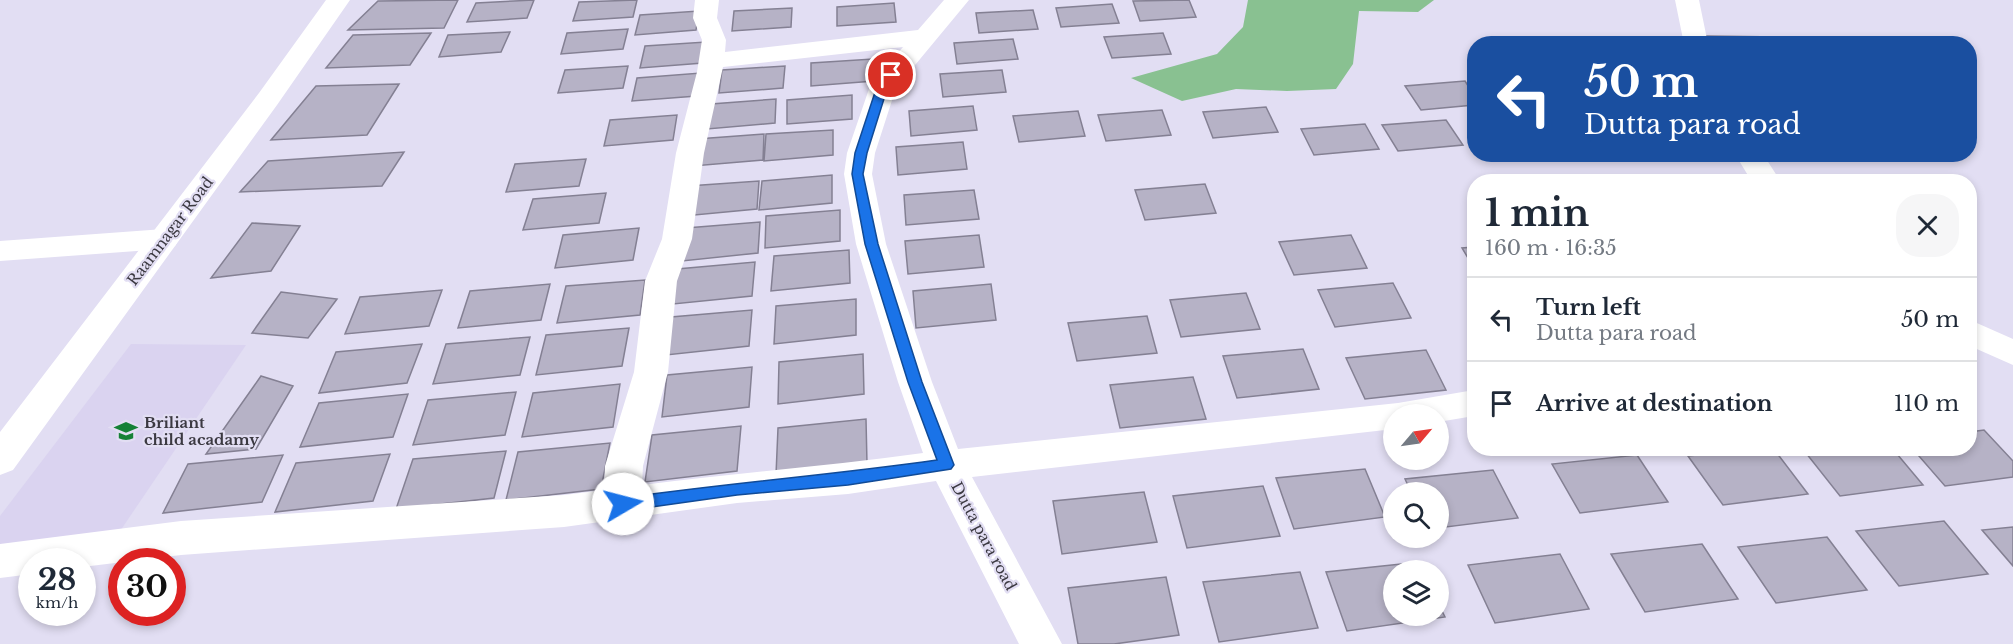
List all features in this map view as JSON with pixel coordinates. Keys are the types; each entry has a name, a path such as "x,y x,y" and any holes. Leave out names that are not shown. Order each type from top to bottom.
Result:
{"main road":[{"name":"Raamnagar Road","path":"0,460 338,0"},
{"path":"623,504 624,466 651,372 661,281 677,238 690,153 711,61 714,40 705,18 707,0"},
{"name":"Dutta para road","path":"957,0 883,86 861,153 858,174 871,244 915,382 946,465 1041,644"},
{"path":"1687,0 1694,36"},
{"path":"711,61 925,37"},
{"path":"0,251 164,239"},
{"path":"1977,335 2013,353"},
{"path":"1449,407 1467,404"},
{"path":"0,561 181,538 417,523 623,504 737,488 848,479 946,465 1383,417"}],"shaded area":[{"name":"Briliant child acadamy","path":"131,344 246,345 114,540 18,548 18,550 0,552 0,516"}],"green space":[{"path":"1248,0 1434,0 1418,12 1359,11 1353,64 1336,89 1287,91 1236,89 1182,101 1131,78 1217,54 1243,27"}],"building":[{"path":"458,0 444,28 348,30 378,1"},
{"path":"534,0 527,18 467,22 476,3"},
{"path":"637,0 633,17 573,21 579,2"},
{"path":"1189,0 1196,17 1140,21 1133,1"},
{"path":"894,3 896,22 837,26 837,7"},
{"path":"1112,4 1119,23 1061,27 1056,8"},
{"path":"792,8 791,27 732,31 734,11"},
{"path":"1033,10 1038,29 979,33 976,13"},
{"path":"699,11 696,30 635,35 640,15"},
{"path":"628,29 623,49 561,54 567,33"},
{"path":"510,32 501,52 439,57 448,35"},
{"path":"431,33 410,65 326,68 353,35"},
{"path":"1163,33 1171,54 1112,58 1104,37"},
{"path":"1013,39 1018,59 957,64 954,43"},
{"path":"706,42 703,63 640,68 645,46"},
{"path":"873,59 874,81 811,86 811,63"},
{"path":"628,66 623,88 558,93 565,70"},
{"path":"785,66 783,88 719,93 722,70"},
{"path":"1002,70 1006,92 943,97 940,74"},
{"path":"701,73 697,96 632,101 637,78"},
{"path":"1465,81 1467,106 1421,110 1405,86"},
{"path":"399,84 367,135 271,140 316,86"},
{"path":"852,95 852,119 787,124 787,100"},
{"path":"776,99 775,123 707,129 711,104"},
{"path":"973,106 977,130 911,136 909,111"},
{"path":"1266,107 1278,132 1213,138 1203,112"},
{"path":"1162,110 1171,135 1106,141 1098,115"},
{"path":"1078,111 1085,136 1019,142 1013,116"},
{"path":"677,115 673,140 604,146 610,120"},
{"path":"1446,120 1463,145 1398,151 1382,125"},
{"path":"1365,124 1379,149 1314,155 1301,129"},
{"path":"833,130 833,155 764,161 766,134"},
{"path":"764,134 763,160 693,166 697,139"},
{"path":"963,142 967,169 898,175 896,147"},
{"path":"404,152 382,186 240,192 268,161"},
{"path":"586,159 579,186 506,192 515,164"},
{"path":"832,175 832,203 759,210 762,181"},
{"path":"759,181 757,209 684,216 688,186"},
{"path":"1205,184 1216,213 1145,220 1135,190"},
{"path":"974,190 979,219 906,225 904,195"},
{"path":"606,193 599,223 523,230 533,199"},
{"path":"840,210 840,241 765,248 766,216"},
{"path":"760,222 758,253 682,261 686,228"},
{"path":"252,223 300,226 271,271 211,278"},
{"path":"639,228 633,260 555,268 563,235"},
{"path":"979,235 984,267 908,274 905,241"},
{"path":"1351,235 1367,268 1294,275 1279,242"},
{"path":"849,250 850,283 771,291 774,256"},
{"path":"755,262 752,296 673,304 677,269"},
{"path":"645,280 640,315 557,323 566,286"},
{"path":"1393,283 1411,318 1335,327 1318,290"},
{"path":"550,284 541,320 458,328 470,291"},
{"path":"991,284 996,320 916,328 913,291"},
{"path":"442,290 429,326 345,334 360,297"},
{"path":"281,292 337,299 308,338 252,333"},
{"path":"1246,293 1260,329 1181,337 1170,300"},
{"path":"856,299 856,335 774,344 776,306"},
{"path":"752,310 749,346 666,355 671,317"},
{"path":"1147,316 1157,353 1077,361 1068,323"},
{"path":"629,328 622,366 536,375 546,335"},
{"path":"530,337 520,375 433,384 446,344"},
{"path":"422,344 407,383 319,393 336,352"},
{"path":"1303,349 1319,389 1237,398 1223,356"},
{"path":"1426,350 1446,390 1365,399 1346,358"},
{"path":"863,354 864,394 778,404 779,362"},
{"path":"752,367 749,407 662,417 667,375"},
{"path":"261,376 293,386 256,449 206,454"},
{"path":"1193,377 1206,419 1120,428 1110,385"},
{"path":"620,384 613,427 522,437 533,393"},
{"path":"516,392 505,435 413,445 428,400"},
{"path":"408,394 393,437 300,447 319,403"},
{"path":"866,419 867,464 776,475 778,428"},
{"path":"741,426 737,471 645,482 652,435"},
{"path":"1984,430 2013,461 2013,477 1945,486 1919,456 1977,456 1977,431"},
{"path":"610,443 601,489 506,500 518,452"},
{"path":"506,451 494,498 396,509 413,459"},
{"path":"390,454 373,501 275,512 296,463"},
{"path":"283,455 262,502 163,513 188,464"},
{"path":"1638,456 1668,502 1580,513 1552,464"},
{"path":"1688,456 1779,456 1808,494 1723,505"},
{"path":"1808,456 1899,456 1923,485 1840,496"},
{"path":"1365,469 1383,517 1294,529 1276,478"},
{"path":"1493,470 1518,518 1449,527 1449,482 1406,482 1405,479"},
{"path":"1263,486 1280,536 1187,548 1173,496"},
{"path":"1144,492 1157,542 1062,554 1053,501"},
{"path":"1944,521 1988,574 1899,586 1856,531"},
{"path":"2013,527 2013,566 1982,530"},
{"path":"1827,537 1867,590 1776,603 1738,547"},
{"path":"1702,544 1738,599 1645,612 1611,554"},
{"path":"1560,554 1589,609 1495,623 1468,565"},
{"path":"1383,566 1383,626 1347,631 1326,572"},
{"path":"1300,572 1318,628 1219,642 1203,582"},
{"path":"1166,577 1179,635 1114,644 1078,644 1068,588"}],"place":[{"name":"Briliant child acadamy","path":"126,431"}],"route":[{"path":"623,504 737,488 848,479 946,465 915,382 871,244 858,174 861,153 883,86 891,75"}]}
